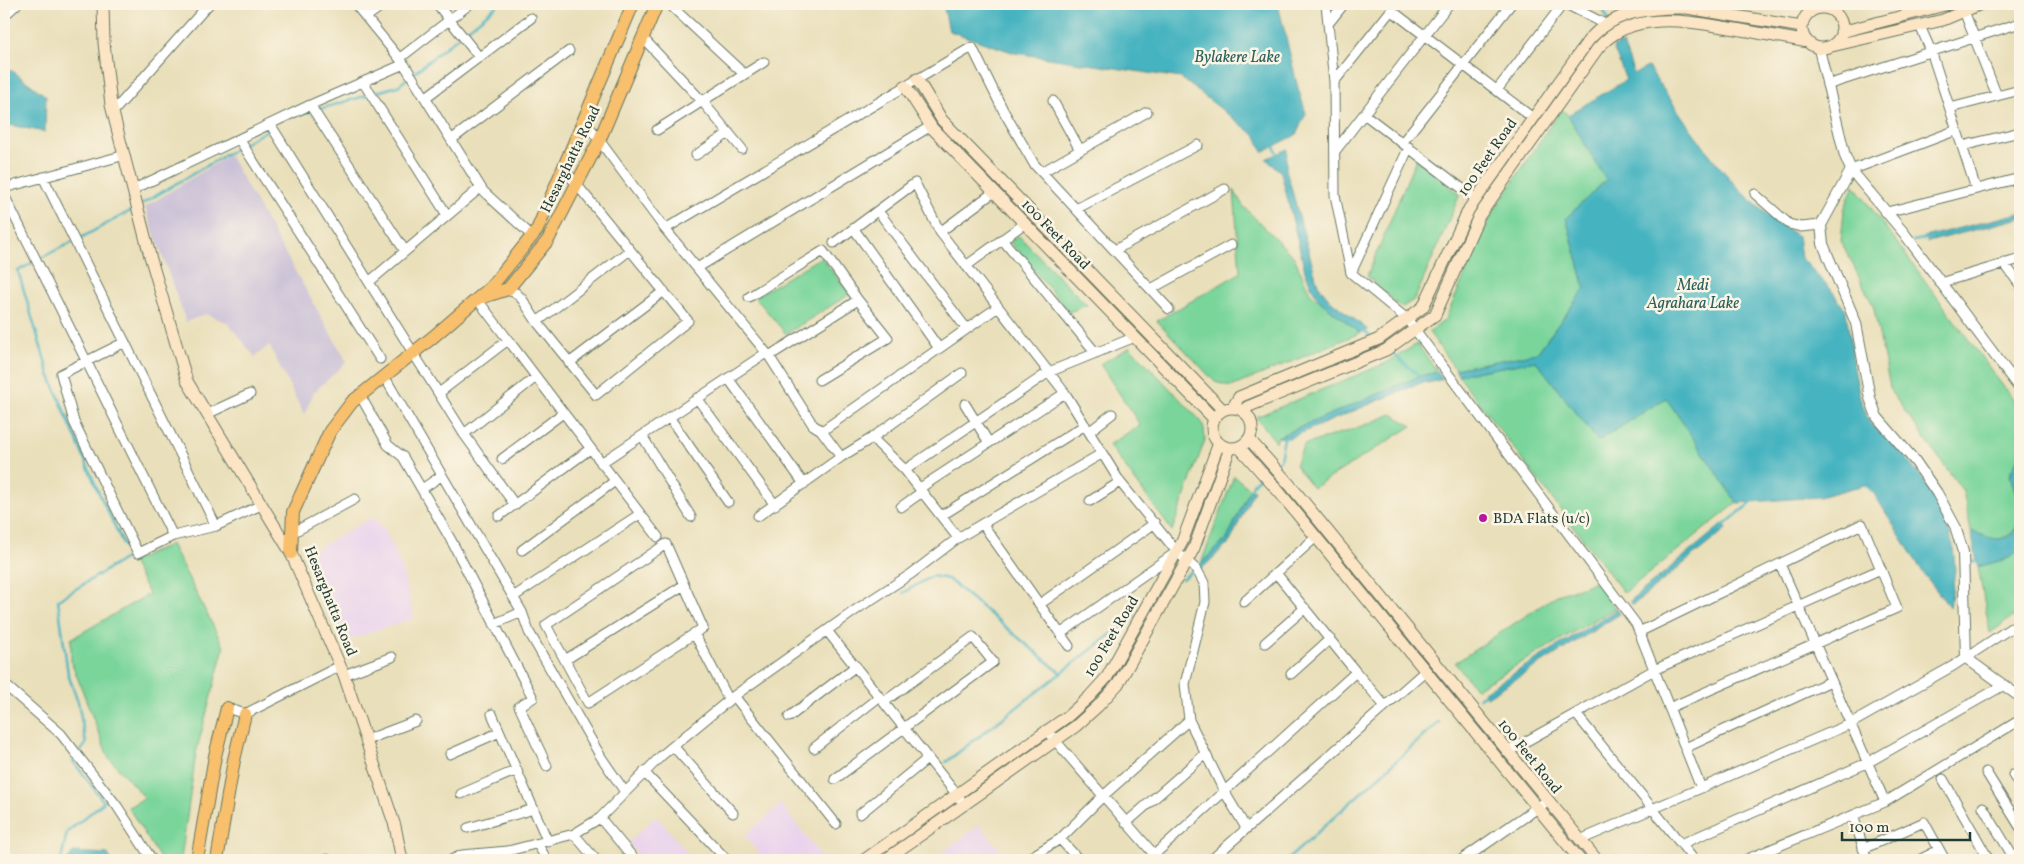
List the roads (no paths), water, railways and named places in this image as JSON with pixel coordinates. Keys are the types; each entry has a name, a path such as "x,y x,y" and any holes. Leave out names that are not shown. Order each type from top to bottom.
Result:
{"main road":[{"path":"102,4 104,43 113,112 150,256 187,381 290,554"},
{"name":"Hesarghatta Road","path":"402,860 395,826 342,671 290,554 294,512 328,435 352,402 491,287 537,230 633,4"},
{"name":"Hesarghatta Road","path":"477,299 508,290 548,240 599,141 657,4"},
{"path":"1841,32 1926,7 1949,4"},
{"path":"1819,49 1833,44 1841,32 1841,22 1836,14 1823,6 1808,13 1802,27 1808,42 1819,49 1943,20 1981,4"},
{"name":"100 Feet Road","path":"916,79 942,120 1228,409 1239,397 1363,346 1388,333 1425,304 1469,209 1593,34 1605,24 1641,10 1672,6 1802,27"},
{"name":"100 Feet Road","path":"1245,412 1247,407 1386,350 1436,312 1479,216 1602,43 1624,28 1644,23 1685,21 1808,42"},
{"name":"100 Feet Road","path":"905,86 931,126 1214,419"},
{"path":"1228,409 1245,412 1252,422 1252,432 1249,439 1235,448 1219,443 1212,430 1214,419 1228,409"},
{"name":"100 Feet Road","path":"1249,439 1290,485 1595,860"},
{"name":"100 Feet Road","path":"864,860 1079,707 1107,676 1177,552 1219,443"},
{"name":"100 Feet Road","path":"885,860 1088,716 1118,684 1194,548 1235,448 1248,457 1280,493 1580,860"},
{"path":"197,860 215,756 226,708"},
{"path":"217,860 234,760 245,714"}],"street":[{"path":"4,16 16,4"},
{"path":"113,112 209,4"},
{"path":"355,4 402,61 480,188 530,234"},
{"path":"366,17 384,4"},
{"path":"437,4 479,57"},
{"path":"134,189 310,104 363,82 402,61 470,4"},
{"path":"669,4 744,74"},
{"path":"1326,4 1334,82 1335,195 1351,273 1407,319 1636,624 1701,788"},
{"path":"1328,24 1344,4"},
{"path":"1336,150 1449,4"},
{"path":"1351,273 1406,145 1463,65 1511,4"},
{"path":"1496,90 1565,4 1605,24"},
{"path":"1334,82 1394,7 1425,35 1534,118"},
{"path":"1964,11 1997,96"},
{"path":"425,98 531,18"},
{"path":"1827,85 2020,22"},
{"path":"1920,26 1931,50 1976,190"},
{"path":"643,38 702,101 742,149"},
{"path":"665,229 972,47 1003,110 1034,164 1169,309"},
{"path":"1819,49 1851,170 1888,212 2020,389"},
{"path":"451,140 569,51"},
{"path":"657,130 764,62"},
{"path":"363,82 447,215"},
{"path":"1950,108 2020,90"},
{"path":"1053,102 1080,150"},
{"path":"310,104 405,251"},
{"path":"1042,172 1147,112"},
{"path":"1364,114 1476,199"},
{"path":"584,121 665,229 768,355 813,425 822,431 841,457"},
{"path":"270,124 464,434 515,505"},
{"path":"697,268 931,126"},
{"path":"1957,130 1851,170 1821,225 1823,244 1856,323 1870,398 1877,417 1914,461 1937,493 1955,526 1963,552 1966,658"},
{"path":"1962,146 2020,132"},
{"path":"696,155 729,133"},
{"path":"239,139 380,359"},
{"path":"1076,209 1198,145"},
{"path":"4,188 125,155"},
{"path":"491,287 516,293 522,299 536,322 596,395 688,321 564,169"},
{"path":"43,177 216,526"},
{"path":"1888,212 2020,178"},
{"path":"834,243 915,183 940,232 1065,393 1120,482 1177,552 1197,570 1204,583 1205,602 1185,684 1189,720 1224,792 1246,828"},
{"path":"369,282 480,188"},
{"path":"1114,250 1226,189"},
{"path":"940,232 994,192"},
{"path":"1755,194 1789,224 1801,227 1821,225"},
{"path":"4,195 173,536"},
{"path":"878,211 966,328"},
{"path":"966,266 1025,223"},
{"path":"854,229 938,347"},
{"path":"1002,239 1096,353"},
{"path":"1151,289 1231,245"},
{"path":"536,322 630,250"},
{"path":"749,297 823,252 888,338 819,380"},
{"path":"1940,283 2020,259"},
{"path":"2004,264 2020,286"},
{"path":"569,363 664,291"},
{"path":"477,299 658,536"},
{"path":"601,463 643,437 669,417 728,378 858,300"},
{"path":"822,431 998,306"},
{"path":"904,470 1049,372 1135,337"},
{"path":"439,393 508,340"},
{"path":"125,342 62,374 74,422 138,553 173,536 216,526 261,505"},
{"path":"758,516 962,374"},
{"path":"384,376 522,612 533,640 601,758 625,792"},
{"path":"464,434 536,377"},
{"path":"728,378 804,484"},
{"path":"901,507 921,490 1065,393"},
{"path":"207,414 250,394"},
{"path":"360,395 388,445 403,458 422,489 533,698 519,706 547,766"},
{"path":"697,398 774,504"},
{"path":"965,404 989,443"},
{"path":"502,460 563,413"},
{"path":"941,516 1112,414"},
{"path":"669,417 728,502"},
{"path":"643,437 691,518"},
{"path":"872,438 904,470 958,538"},
{"path":"500,516 590,449"},
{"path":"451,860 462,855 490,856 548,842 574,834 600,818 644,772 732,698 828,632 958,538 1101,454"},
{"path":"422,489 441,476"},
{"path":"522,550 615,481"},
{"path":"1090,501 1120,482"},
{"path":"292,533 355,499"},
{"path":"513,597 640,514"},
{"path":"1040,604 1155,523"},
{"path":"1639,632 1862,524 1897,608 1669,708"},
{"path":"984,526 1069,646"},
{"path":"1244,602 1316,537"},
{"path":"666,544 684,585 703,628 588,703 546,624 666,544"},
{"path":"1060,634 1177,552"},
{"path":"1780,564 1884,802"},
{"path":"1507,752 1654,670 1881,569"},
{"path":"1276,573 1384,705"},
{"path":"565,660 684,585"},
{"path":"1265,643 1305,608"},
{"path":"494,624 522,612"},
{"path":"1580,840 1850,724 1966,658 2020,622"},
{"path":"828,632 964,804"},
{"path":"694,634 732,698 836,824"},
{"path":"814,748 973,636 993,662 835,779"},
{"path":"1291,674 1330,639"},
{"path":"226,708 245,714 342,671 392,657"},
{"path":"1966,658 2020,697"},
{"path":"789,716 856,666"},
{"path":"1211,860 1384,705 1425,671"},
{"path":"1046,730 1102,797 1157,858 1224,792 1356,672"},
{"path":"1685,748 1831,681"},
{"path":"4,684 61,734 117,806 152,860"},
{"path":"1681,844 1868,763 2004,685"},
{"path":"492,714 548,842"},
{"path":"1576,714 1694,860"},
{"path":"1026,860 1060,839 1102,797 1189,720"},
{"path":"1745,860 1884,802 2020,720"},
{"path":"366,740 416,721"},
{"path":"450,754 500,732"},
{"path":"673,746 733,813"},
{"path":"1126,823 1205,754"},
{"path":"860,814 927,759"},
{"path":"461,794 517,770"},
{"path":"644,772 727,860"},
{"path":"1986,772 2020,827"},
{"path":"2013,775 2020,786"},
{"path":"1943,779 1989,860"},
{"path":"1462,860 1547,801"},
{"path":"1983,807 2015,860 2020,856"},
{"path":"468,828 534,809"},
{"path":"1852,815 1867,860"},
{"path":"600,818 635,860"},
{"path":"1863,849 1924,822 1945,860"},
{"path":"574,834 596,860"},
{"path":"1060,839 1079,860"},
{"path":"538,844 547,860"},
{"path":"1920,860 1939,850"}],"water":[{"name":"Bylakere Lake","path":"943,4 1278,4 1298,88 1306,113 1296,135 1263,152 1256,136 1181,78 1015,53 949,31"},
{"name":"Medi Agrahara Lake","path":"1623,44 1634,74 1648,67 1697,138 1732,181 1752,201 1798,236 1801,258 1830,288 1846,311 1860,398 1869,422 1904,455 1926,483 1946,521 1953,545 1955,570 1950,608 1924,574 1868,484 1819,497 1737,503 1666,398 1598,441 1536,361 1458,375 1455,369 1537,353 1585,288 1566,218 1606,180 1568,115 1626,80 1613,47"},
{"path":"4,68 14,72 46,96 45,132 4,124"},
{"path":"1287,149 1286,169 1318,285 1330,300 1368,330 1360,333 1320,301 1313,290 1305,271 1281,172 1266,159"},
{"path":"2020,213 2020,218 1928,242 1924,237"},
{"path":"1438,372 1443,379 1428,383 1423,382 1289,438 1277,437 1420,376"},
{"path":"2020,457 2020,505 2011,481 2011,475 2015,463"},
{"path":"1250,489 1254,490 1230,542 1201,569 1201,563 1227,539"},
{"path":"2020,519 2020,551 2009,558 1978,567 1971,531 1986,537 2006,538 2016,528"},
{"path":"1723,524 1727,528 1633,605 1630,601"},
{"path":"1617,609 1620,614 1487,697 1484,692"},
{"path":"73,852 108,854 111,860 67,860"}],"waterway":[{"path":"463,33 499,4"},
{"path":"1602,8 1609,21"},
{"path":"413,74 459,36"},
{"path":"1615,37 1620,49"},
{"path":"373,93 398,86 409,77"},
{"path":"316,110 368,95"},
{"path":"299,115 310,112"},
{"path":"140,205 269,129"},
{"path":"1273,144 1278,155"},
{"path":"77,240 134,209"},
{"path":"1913,241 1927,238"},
{"path":"39,259 72,242"},
{"path":"34,262 18,271 49,374 98,491 129,556 58,600 68,674 78,702 86,744 79,753"},
{"path":"1364,331 1373,338"},
{"path":"1389,351 1421,377"},
{"path":"1276,463 1280,460 1284,438 1289,436"},
{"path":"1250,492 1254,482 1260,477"},
{"path":"1864,483 1873,492"},
{"path":"1723,526 1753,501"},
{"path":"1966,565 1979,560"},
{"path":"1182,579 1202,563"},
{"path":"903,593 932,576 948,579 1062,674"},
{"path":"946,762 1135,616"},
{"path":"1479,698 1488,692"},
{"path":"1287,860 1439,722"},
{"path":"61,860 67,832 104,802 73,761 76,757"}],"place":[{"name":"BDA Flats (u/c)","path":"1483,518"}]}
